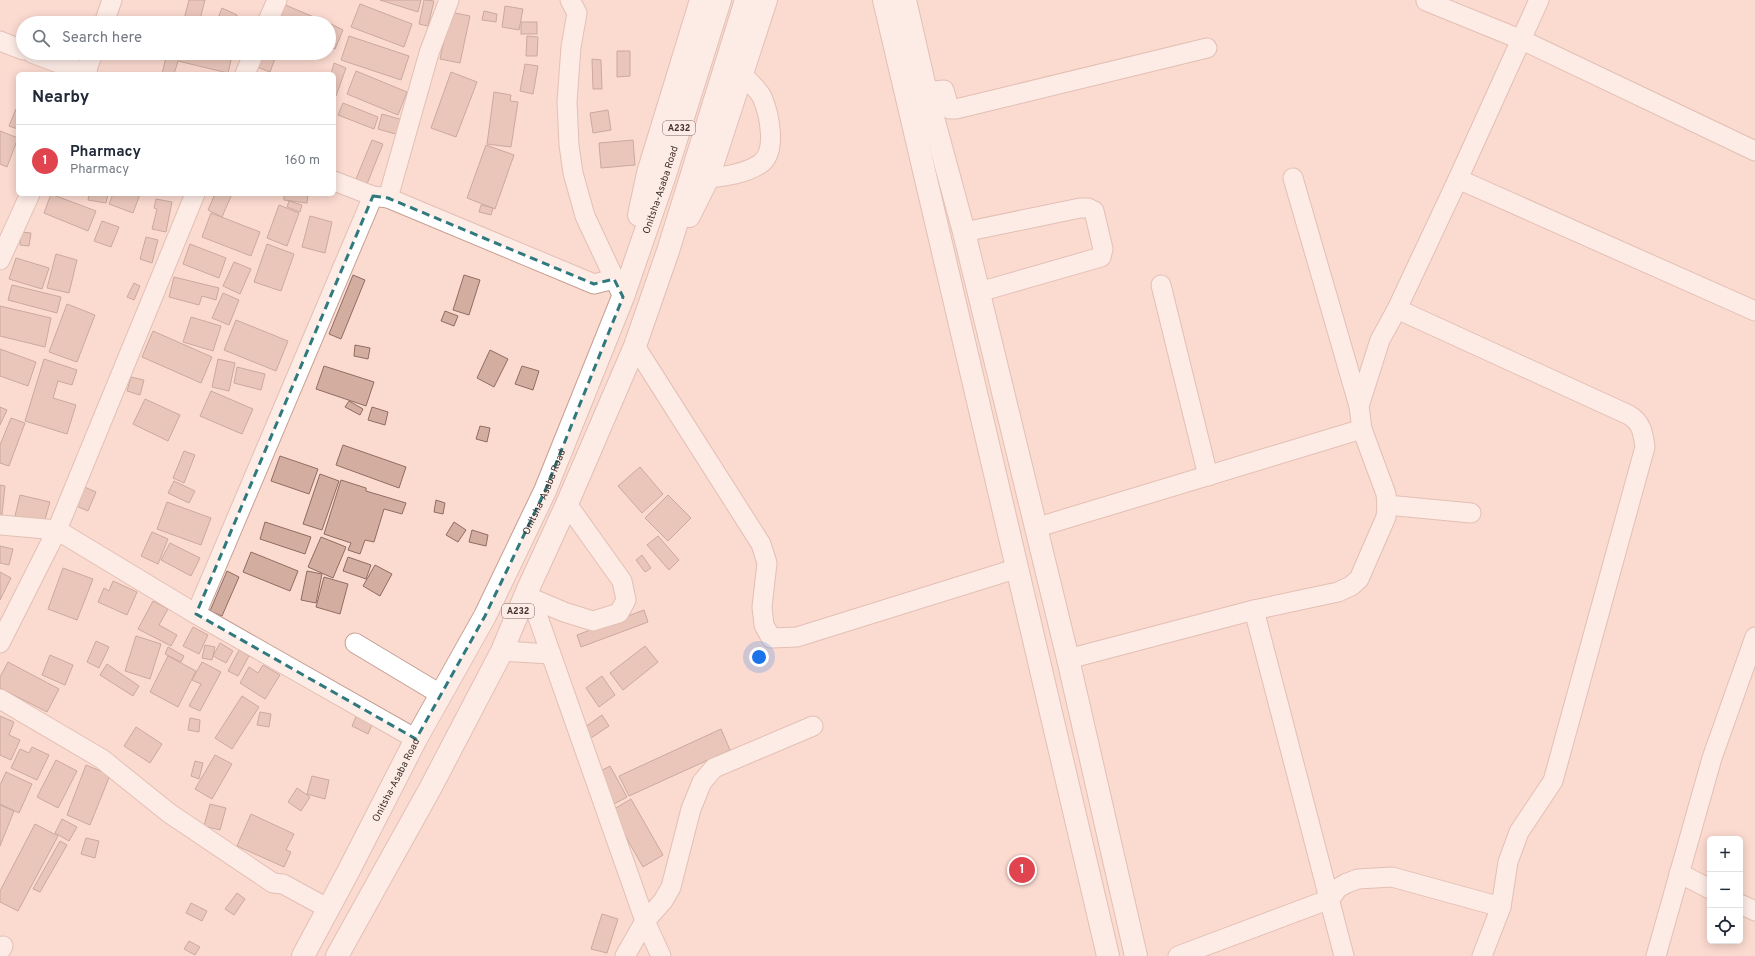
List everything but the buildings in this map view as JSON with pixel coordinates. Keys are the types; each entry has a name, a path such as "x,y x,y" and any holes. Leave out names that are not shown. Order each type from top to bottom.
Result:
{"main road":[{"path":"637,256 634,235 648,173 701,0"},
{"name":"Onitsha-Asaba Road","path":"303,956 329,909 440,694 485,616 545,491 619,288 637,256 664,178 720,0"},
{"name":"A232","path":"337,956 432,786 502,651 529,594 635,346 668,251 746,0"},
{"path":"668,251 696,205 708,178 766,0"},
{"path":"884,0 1108,956"},
{"path":"904,0 926,92 979,292 1035,528 1068,658 1136,956"},
{"path":"348,872 378,883"}],"street":[{"path":"106,16 112,0"},
{"path":"270,16 277,0"},
{"path":"196,614 381,197 429,53 449,0"},
{"path":"1360,406 1380,340 1397,309 1458,180 1539,0"},
{"path":"1426,1 1522,40 1755,151"},
{"path":"576,4 567,102 569,145 573,173 585,216 619,288"},
{"path":"0,41 16,47"},
{"path":"926,92 944,90 950,109 956,110 1207,48"},
{"path":"50,60 81,72"},
{"path":"87,72 91,60"},
{"path":"246,72 251,60"},
{"path":"708,178 738,174 762,163 769,152 771,135 768,114 762,96 742,74"},
{"path":"1068,658 1254,610 1338,592 1351,586 1359,579 1386,516 1386,494 1362,429 1360,406 1293,178"},
{"path":"1458,180 1755,311"},
{"path":"336,182 381,197 594,284 619,288"},
{"path":"0,260 29,196"},
{"path":"0,643 57,530 194,196"},
{"path":"964,232 1080,208 1088,208 1094,211 1103,249 1101,257 979,292"},
{"path":"1161,285 1208,476"},
{"path":"1397,309 1629,415 1637,420 1643,431 1645,447 1553,781 1519,832 1508,862 1501,907 1482,956"},
{"path":"635,346 761,544 767,563 762,607 764,625 771,638 797,637 1018,568"},
{"path":"1035,528 1362,429"},
{"path":"529,594 564,612 593,621 619,612 626,600 622,581 567,504"},
{"path":"1387,505 1471,513"},
{"path":"0,525 57,530 196,614 416,739"},
{"path":"529,594 645,921 661,956"},
{"path":"1254,610 1344,956"},
{"path":"1656,956 1712,758 1755,637"},
{"path":"355,643 440,694"},
{"path":"502,651 550,654"},
{"path":"0,700 102,759 169,813 273,882 283,884 329,909"},
{"path":"625,956 645,921 663,901 671,887 691,809 702,782 714,768 813,726"},
{"path":"1679,873 1707,887"},
{"path":"1178,956 1330,899 1338,888 1358,879 1392,877 1501,907"},
{"path":"1743,905 1755,911"}],"highlighted area":[{"path":"373,196 388,198 594,284 614,279 623,297 545,491 485,616 416,739 196,614"}],"place":[{"name":"Pharmacy","path":"1022,870"}]}
